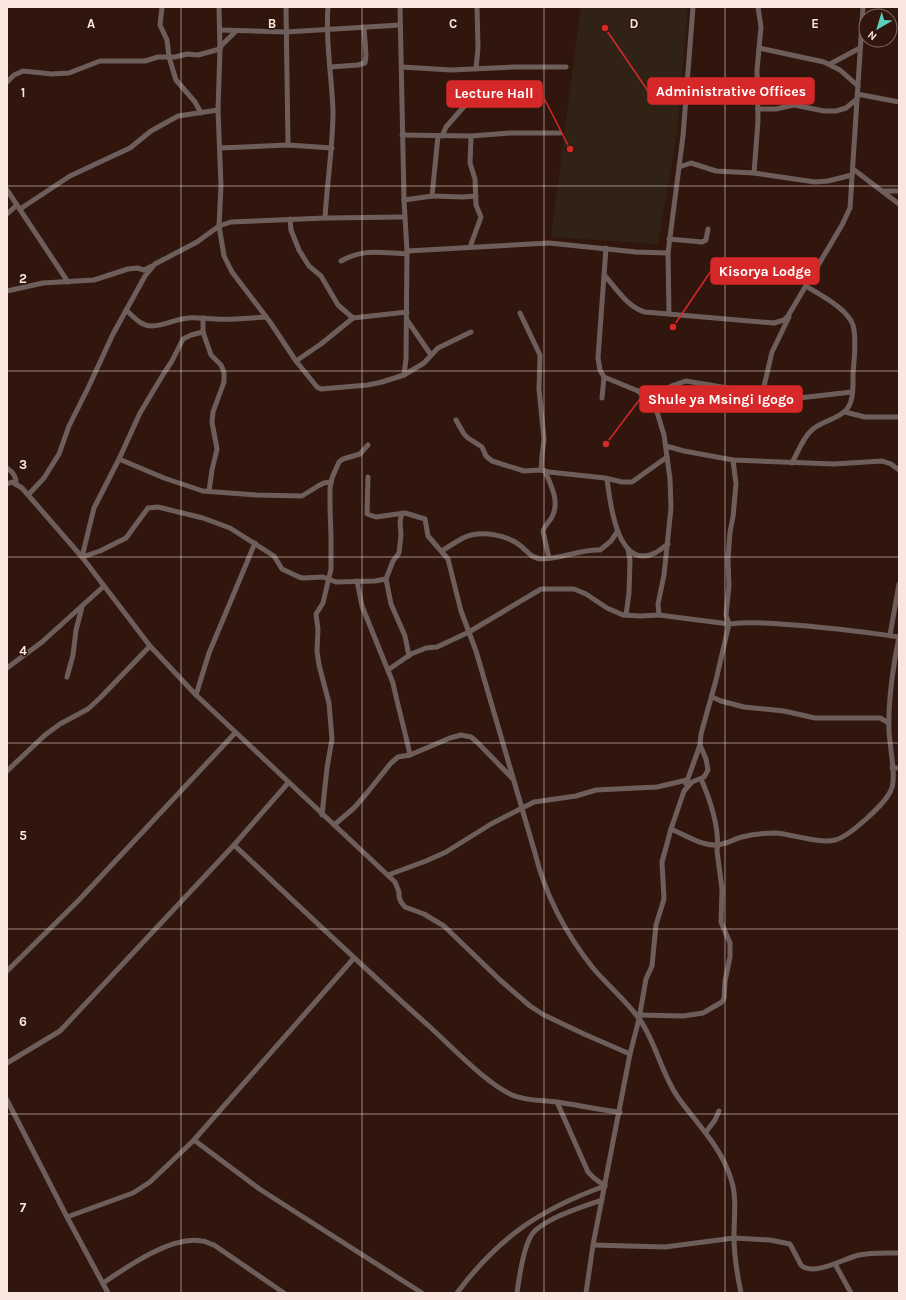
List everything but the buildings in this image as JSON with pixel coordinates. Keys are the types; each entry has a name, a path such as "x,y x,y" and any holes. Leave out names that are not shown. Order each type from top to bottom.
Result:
{"street":[{"path":"162,7 160,25 167,40 169,57 176,80 195,102 201,113"},
{"path":"219,7 220,48 218,110 220,148 219,226 221,244 227,265 266,317 296,361 317,387 321,389 368,385 404,375 424,363 438,348 471,332"},
{"path":"286,7 288,144"},
{"path":"325,218 332,148 328,7"},
{"path":"400,7 404,217 407,252 407,320 404,375"},
{"path":"476,69 478,48 477,7"},
{"path":"669,314 669,239 679,167 689,71 693,7"},
{"path":"754,174 758,121 758,70 761,27 758,7"},
{"path":"220,30 286,32 400,25"},
{"path":"330,67 365,63 366,55 364,27"},
{"path":"7,82 14,75 23,71 52,74 69,73 100,61 145,61 158,57 206,54 220,48 236,31"},
{"path":"759,48 830,64 840,70 858,86"},
{"path":"830,64 860,48"},
{"path":"762,395 772,352 791,313 848,212 853,172 860,48"},
{"path":"402,67 451,70 514,67 566,67"},
{"path":"758,109 776,109 794,105 824,111 836,111 846,108 857,96"},
{"path":"857,96 899,102"},
{"path":"432,196 440,136 468,102"},
{"path":"7,214 70,176 130,148 151,131 178,116 218,110"},
{"path":"402,135 471,136 511,133 560,133"},
{"path":"470,247 481,217 476,205 475,179 470,157 471,136"},
{"path":"220,148 288,144 332,148"},
{"path":"679,167 691,163 716,171 754,174 815,182 828,181 853,172"},
{"path":"853,172 899,204"},
{"path":"7,190 68,282"},
{"path":"882,191 899,191"},
{"path":"404,200 432,196 463,198 476,196"},
{"path":"7,290 43,283 94,280 128,269 137,268 144,270 192,245 219,226 231,222 325,218 404,217"},
{"path":"290,220 291,230 299,250 309,266 321,276 338,305 353,318"},
{"path":"669,239 702,242 706,240 708,229"},
{"path":"341,261 352,255 360,253 407,252 549,243 668,253"},
{"path":"602,398 604,378 600,370 598,358 606,248"},
{"path":"28,495 44,478 59,454 69,426 90,386 113,334 139,285 155,264"},
{"path":"605,276 635,308 645,312 774,322 784,320 791,313"},
{"path":"792,463 806,436 812,430 845,412 850,405 852,392 854,330 852,323 844,312 806,286"},
{"path":"126,310 132,318 140,323 151,326 168,324 178,319 266,317"},
{"path":"296,361 321,344 353,318 407,312"},
{"path":"520,313 540,355 538,389 544,439 542,456 543,471 554,494 555,501 552,517 543,531 549,558"},
{"path":"203,318 203,332 211,355 221,365 224,372 224,382 213,412 212,422 217,449 209,491"},
{"path":"407,320 431,354"},
{"path":"82,557 94,508 140,413 172,361 183,339 203,332"},
{"path":"604,378 638,391 662,391 686,381 762,395 788,398 852,392"},
{"path":"657,412 662,395 668,388"},
{"path":"638,391 652,404 657,412 666,446 670,479 671,508 668,544 658,604 659,615"},
{"path":"845,412 865,416 899,417"},
{"path":"456,420 464,434 482,447 486,456 492,461 524,471 543,471 622,482 632,482 667,457"},
{"path":"322,814 332,739 329,703 317,651 318,629 316,614 323,603 329,579 332,554 330,507 331,482 339,462 343,459 360,454 368,445"},
{"path":"666,446 684,451 733,460 834,464 882,461 891,464 899,470"},
{"path":"119,459 188,487 209,491 263,496 302,496 324,483 331,482"},
{"path":"586,1293 593,1245 620,1112 630,1054 640,1017 646,979 652,966 656,926 664,899 662,862 671,829 700,745 701,734 712,697 728,624 726,615 729,586 728,559 736,484 733,460"},
{"path":"7,468 16,478 16,484"},
{"path":"368,477 367,514 376,517 402,513 425,519 426,533 442,550 448,560 461,611 470,632 540,873 558,915 581,951 594,968 640,1017 676,1094 715,1145 732,1179 734,1199 734,1238 737,1273 741,1293"},
{"path":"608,479 612,515 618,532 628,549 630,560 629,593 626,615"},
{"path":"7,484 12,482 16,484 28,495 82,557 150,646 196,695 388,875 398,886 401,902 405,907 424,914 444,926 530,1006 544,1015 630,1054"},
{"path":"82,557 126,538 148,508 152,507 203,518 230,528 274,556 282,569 303,578 323,577 336,582 375,581 386,578"},
{"path":"402,513 400,522 401,534 399,553 393,561 386,578 391,604 406,636 409,656"},
{"path":"442,550 464,538 473,535 486,534 500,536 514,541 531,556 541,559 591,550 600,550 611,541 618,532"},
{"path":"611,541 623,541"},
{"path":"196,695 209,653 255,543"},
{"path":"628,549 640,556 648,555 655,553 668,544"},
{"path":"357,581 362,606 388,670 408,738 410,754"},
{"path":"890,635 899,584"},
{"path":"7,668 42,642 104,586"},
{"path":"388,670 409,656 426,648 437,647 470,632 541,589 574,589 586,594 608,608 626,615 659,615 728,624 751,623 792,625 899,637 893,669 889,723 893,783 892,790 882,804 847,835 835,840 817,840 780,833 767,833 742,837 718,845 702,843 671,829"},
{"path":"67,677 73,655 76,630 83,606"},
{"path":"7,771 45,735 60,724 88,709 150,646"},
{"path":"712,697 721,702 744,707 784,711 815,718 880,718 889,723"},
{"path":"7,971 79,900 235,733"},
{"path":"334,825 354,808 391,763 398,757 461,735 471,737 514,780"},
{"path":"684,791 692,782 701,779 707,773 708,766 700,745"},
{"path":"892,768 899,768"},
{"path":"640,1017 683,1016 703,1013 722,1002 724,998 725,981 730,957 730,943 721,922 722,889 714,820 701,779"},
{"path":"388,875 446,852 534,802 576,796 596,790 657,787 687,780"},
{"path":"7,1063 60,1031 234,845 288,782"},
{"path":"234,845 354,958 477,1070 500,1089 514,1096 534,1100 620,1112"},
{"path":"67,1217 132,1193 150,1182 194,1140 354,958"},
{"path":"7,1100 108,1293"},
{"path":"557,1102 588,1172 605,1186"},
{"path":"706,1132 715,1120 719,1111"},
{"path":"194,1140 261,1190 422,1293"},
{"path":"457,1293 493,1251 530,1221 565,1202 605,1186"},
{"path":"517,1293 528,1241 536,1229 558,1217 602,1200"},
{"path":"593,1245 666,1247 734,1238 752,1238 787,1242 792,1246 801,1265 805,1268 814,1269 836,1264 847,1258 860,1255 883,1252 899,1253"},
{"path":"103,1283 146,1255 168,1246 191,1240 203,1241 214,1245 284,1293"},
{"path":"836,1264 851,1293"}],"shaded area":[{"path":"581,7 688,7 677,133 658,244 551,237"}],"place":[{"name":"Administrative Offices","path":"605,28"},
{"name":"Lecture Hall","path":"570,149"},
{"name":"Kisorya Lodge","path":"673,327"},
{"name":"Shule ya Msingi Igogo","path":"606,444"}]}
